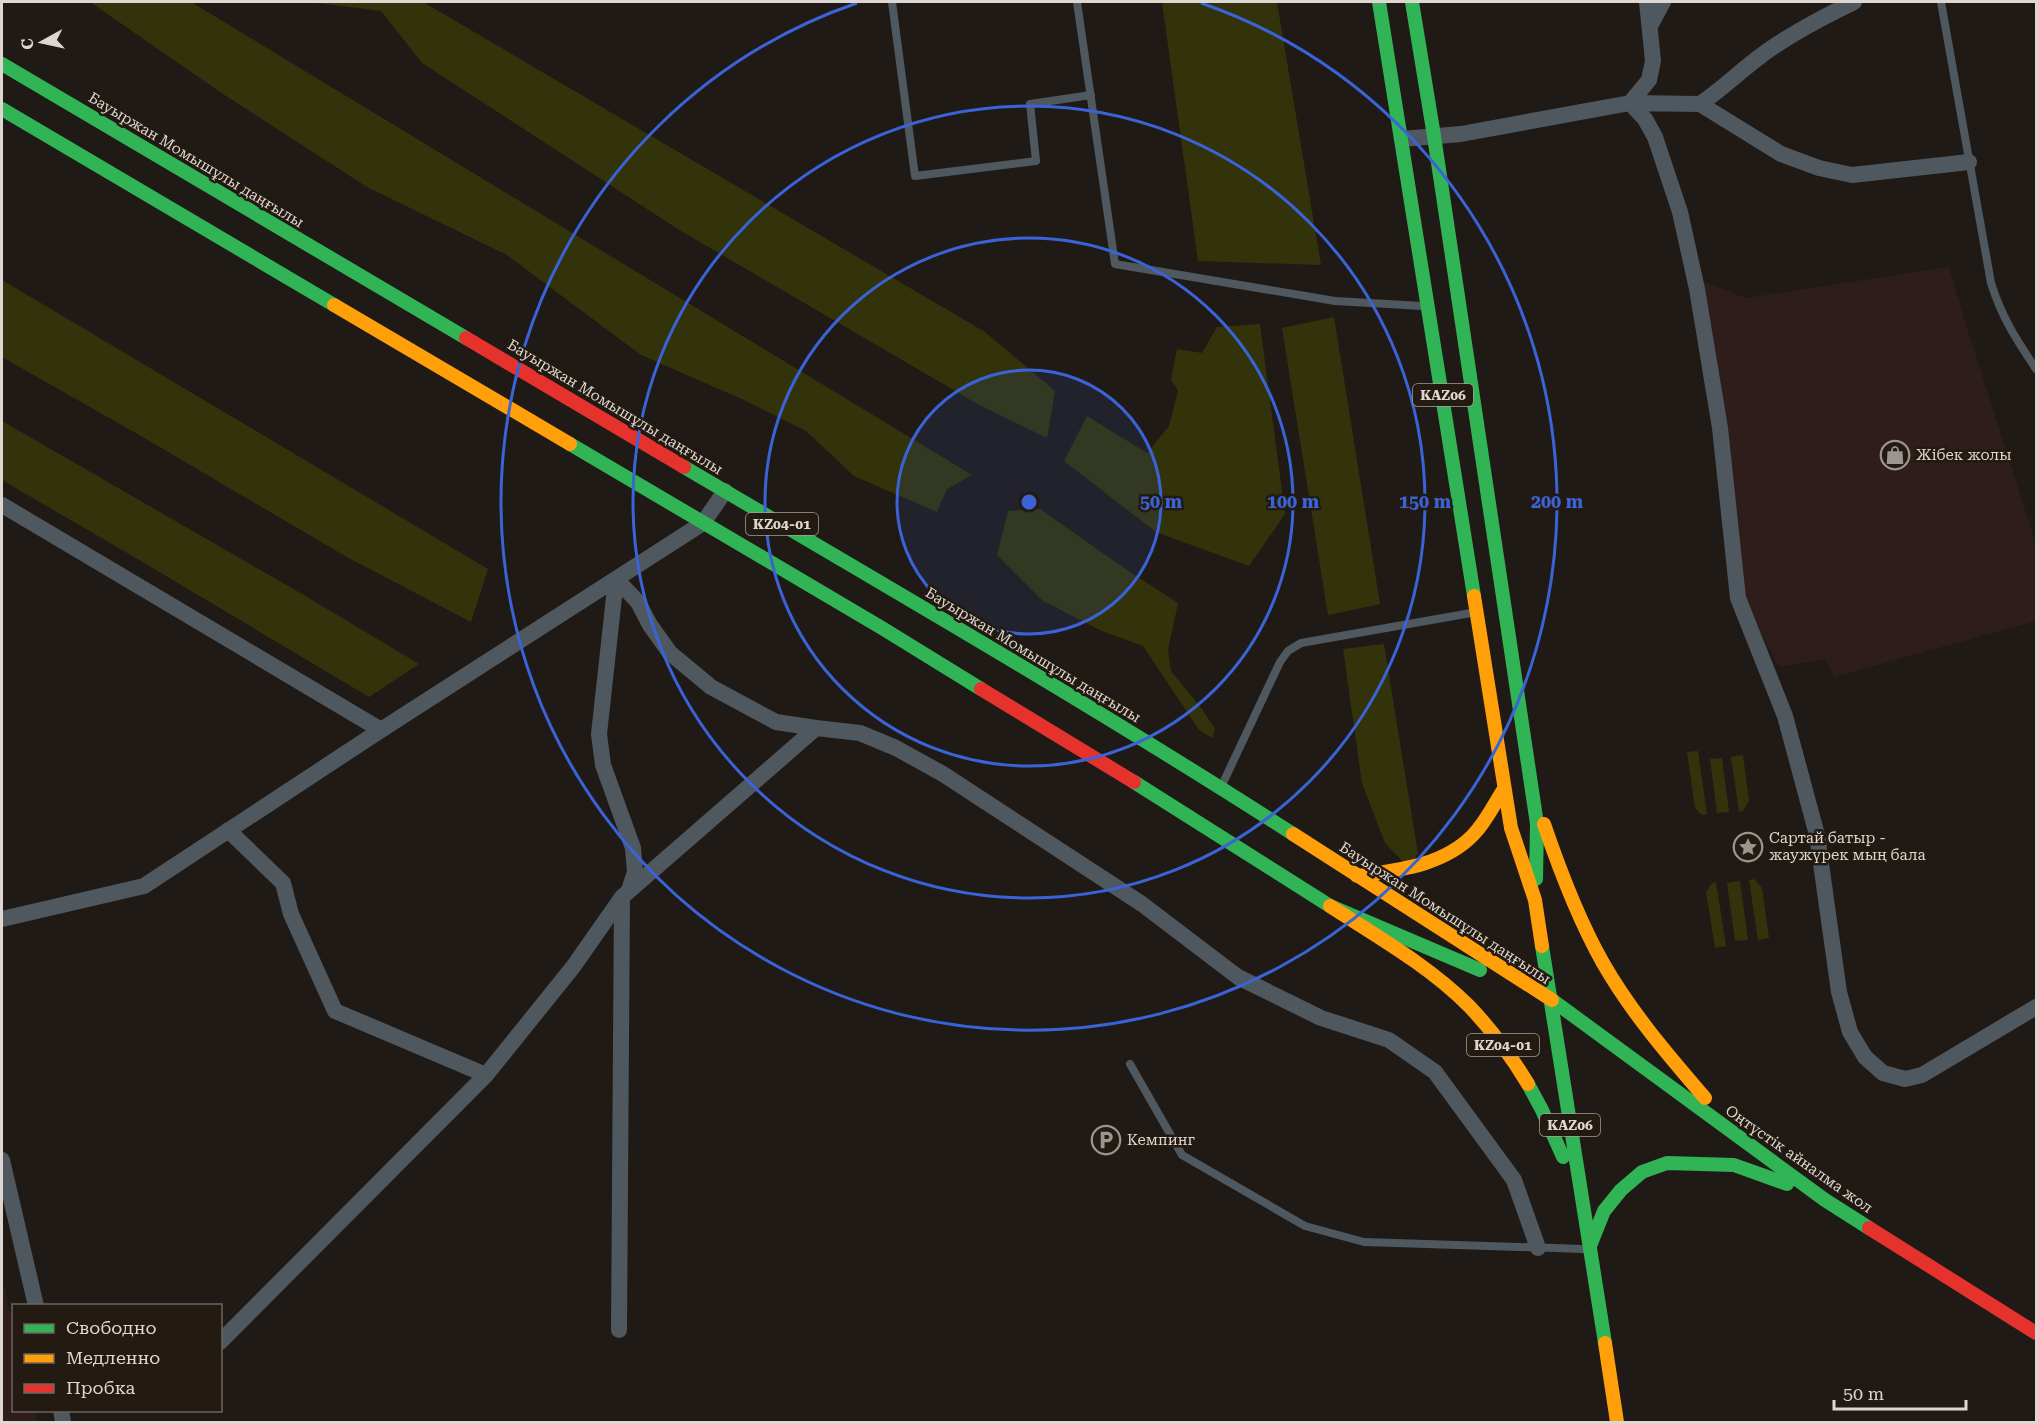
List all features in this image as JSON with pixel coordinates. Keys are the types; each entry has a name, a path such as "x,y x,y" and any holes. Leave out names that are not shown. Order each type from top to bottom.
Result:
{"main road":[{"name":"KАZ06","path":"1379,2 1504,789 1511,828 1535,900 1617,1422"},
{"name":"KАZ06","path":"1412,2 1537,824 1535,900"},
{"name":"Бауыржан Момышұлы даңғылы","path":"2,64 914,602 1221,788 1551,1000"},
{"name":"Бауыржан Момышұлы даңғылы","path":"2,109 882,628 1184,813 1330,906 1551,1000"},
{"path":"1357,876 1420,866 1439,860 1456,850 1473,835 1504,789"},
{"path":"1532,790 1576,908 1604,963 1661,1047 1739,1138"},
{"name":"KZ04-01","path":"1330,906 1408,957 1450,989 1498,1039 1525,1078 1550,1124 1569,1172 1589,1249"},
{"name":"Оңтүстік айналма жол","path":"1551,1000 1825,1200 2037,1333"},
{"path":"1589,1249 1604,1211 1621,1190 1642,1172 1667,1163 1734,1166 1775,1179 1825,1200"}],"street":[{"path":"1630,103 1649,80 1653,61 1647,2"},
{"path":"1650,26 1663,2"},
{"path":"1700,104 1760,56 1828,14 1854,2"},
{"path":"1402,139 1461,134 1630,103 1700,104 1781,154 1819,168 1852,175 1969,162"},
{"path":"1630,103 1645,119 1655,137 1680,212 1697,289 1720,428 1738,598 1785,716 1817,835 1839,992 1850,1032 1865,1057 1883,1073 1905,1079 1922,1075 2037,1007"},
{"path":"2,919 144,886 703,523 725,491"},
{"path":"2,505 381,730"},
{"path":"616,579 638,602 650,625 670,653 711,687 776,722 860,733 896,748 943,774 1142,904 1238,977 1321,1018 1389,1040 1435,1072 1514,1180 1538,1248"},
{"path":"222,1340 486,1075 573,967 625,893 635,872 633,848 603,765 599,734 616,579"},
{"path":"619,1330 625,893 816,728"},
{"path":"228,830 283,883 291,915 335,1011 486,1075"},
{"path":"2,1160 36,1304"}],"lane":[{"path":"892,2 915,176 1036,161 1030,104 1091,95"},
{"path":"1077,2 1115,264 1335,301 1428,307"},
{"path":"1941,2 1991,283 1999,309 2012,334 2037,369"},
{"path":"1221,788 1280,662 1288,651 1301,643 1477,612"},
{"path":"1130,1064 1182,1155 1305,1226 1364,1242 1589,1249"}],"shaded area":[{"path":"90,2 191,2 972,475 947,489 937,512 854,476 806,431 744,400 641,355 507,255 367,187 223,94"},
{"path":"309,2 423,2 985,332 1055,391 1047,438 981,406 681,231 422,63 381,11"},
{"path":"1162,2 1277,2 1321,265 1198,261"},
{"path":"1949,267 2036,544 2036,621 1834,677 1825,659 1779,667 1746,604 1700,280 1746,298"},
{"path":"2,280 488,569 471,622 345,556 2,357"},
{"path":"1334,317 1380,604 1328,615 1282,328"},
{"path":"1260,324 1285,514 1249,566 1156,532 1064,461 1087,416 1147,453 1169,426 1178,391 1171,379 1177,349 1202,353 1217,327"},
{"path":"2,421 419,664 369,697 2,480"},
{"path":"1040,509 1178,603 1168,650 1171,671 1215,729 1212,738 1199,730 1143,646 1102,631 1043,601 997,555 1008,511"},
{"path":"1384,644 1418,854 1407,866 1385,843 1362,783 1343,649"},
{"path":"1698,751 1707,814 1702,815 1695,808 1687,752"},
{"path":"1743,755 1749,801 1743,811 1739,812 1731,757"},
{"path":"1722,758 1729,812 1717,813 1710,759"},
{"path":"1754,879 1762,888 1769,938 1758,940 1749,880"},
{"path":"1740,881 1748,940 1735,941 1727,883"},
{"path":"1716,882 1726,946 1715,948 1706,892 1712,883"},
{"path":"2,1277 12,1322 12,1412 34,1412 37,1422 2,1422"}],"traffic: fast":[{"path":"1379,2 1474,596"},
{"path":"1412,2 1537,824 1536,879"},
{"path":"2,64 466,338"},
{"path":"2,109 334,305"},
{"path":"570,444 981,689"},
{"path":"684,467 1067,693 1293,834"},
{"path":"1134,782 1330,906 1480,970"},
{"path":"1542,946 1605,1343"},
{"path":"1552,1000 1825,1200 1869,1228"},
{"path":"1528,1084 1563,1157"},
{"path":"1590,1246 1604,1211 1621,1190 1642,1172 1667,1163 1734,1165 1787,1184"}],"traffic: slow":[{"path":"334,305 570,444"},
{"path":"1474,596 1511,828 1535,900 1542,946"},
{"path":"1357,876 1419,865 1448,854 1478,830 1504,789"},
{"path":"1544,824 1570,895 1603,963 1638,1016 1705,1098"},
{"path":"1293,834 1552,1000"},
{"path":"1330,906 1402,953 1454,991 1493,1034 1528,1084"},
{"path":"1605,1343 1617,1422"}],"traffic: jam":[{"path":"466,338 684,467"},
{"path":"981,689 1134,782"},
{"path":"1869,1228 2036,1333"}],"place":[{"name":"Жібек жолы","path":"1895,455"},
{"name":"Сартай батыр - жаужүрек мың бала","path":"1748,847"},
{"name":"Кемпинг","path":"1106,1140"}]}
